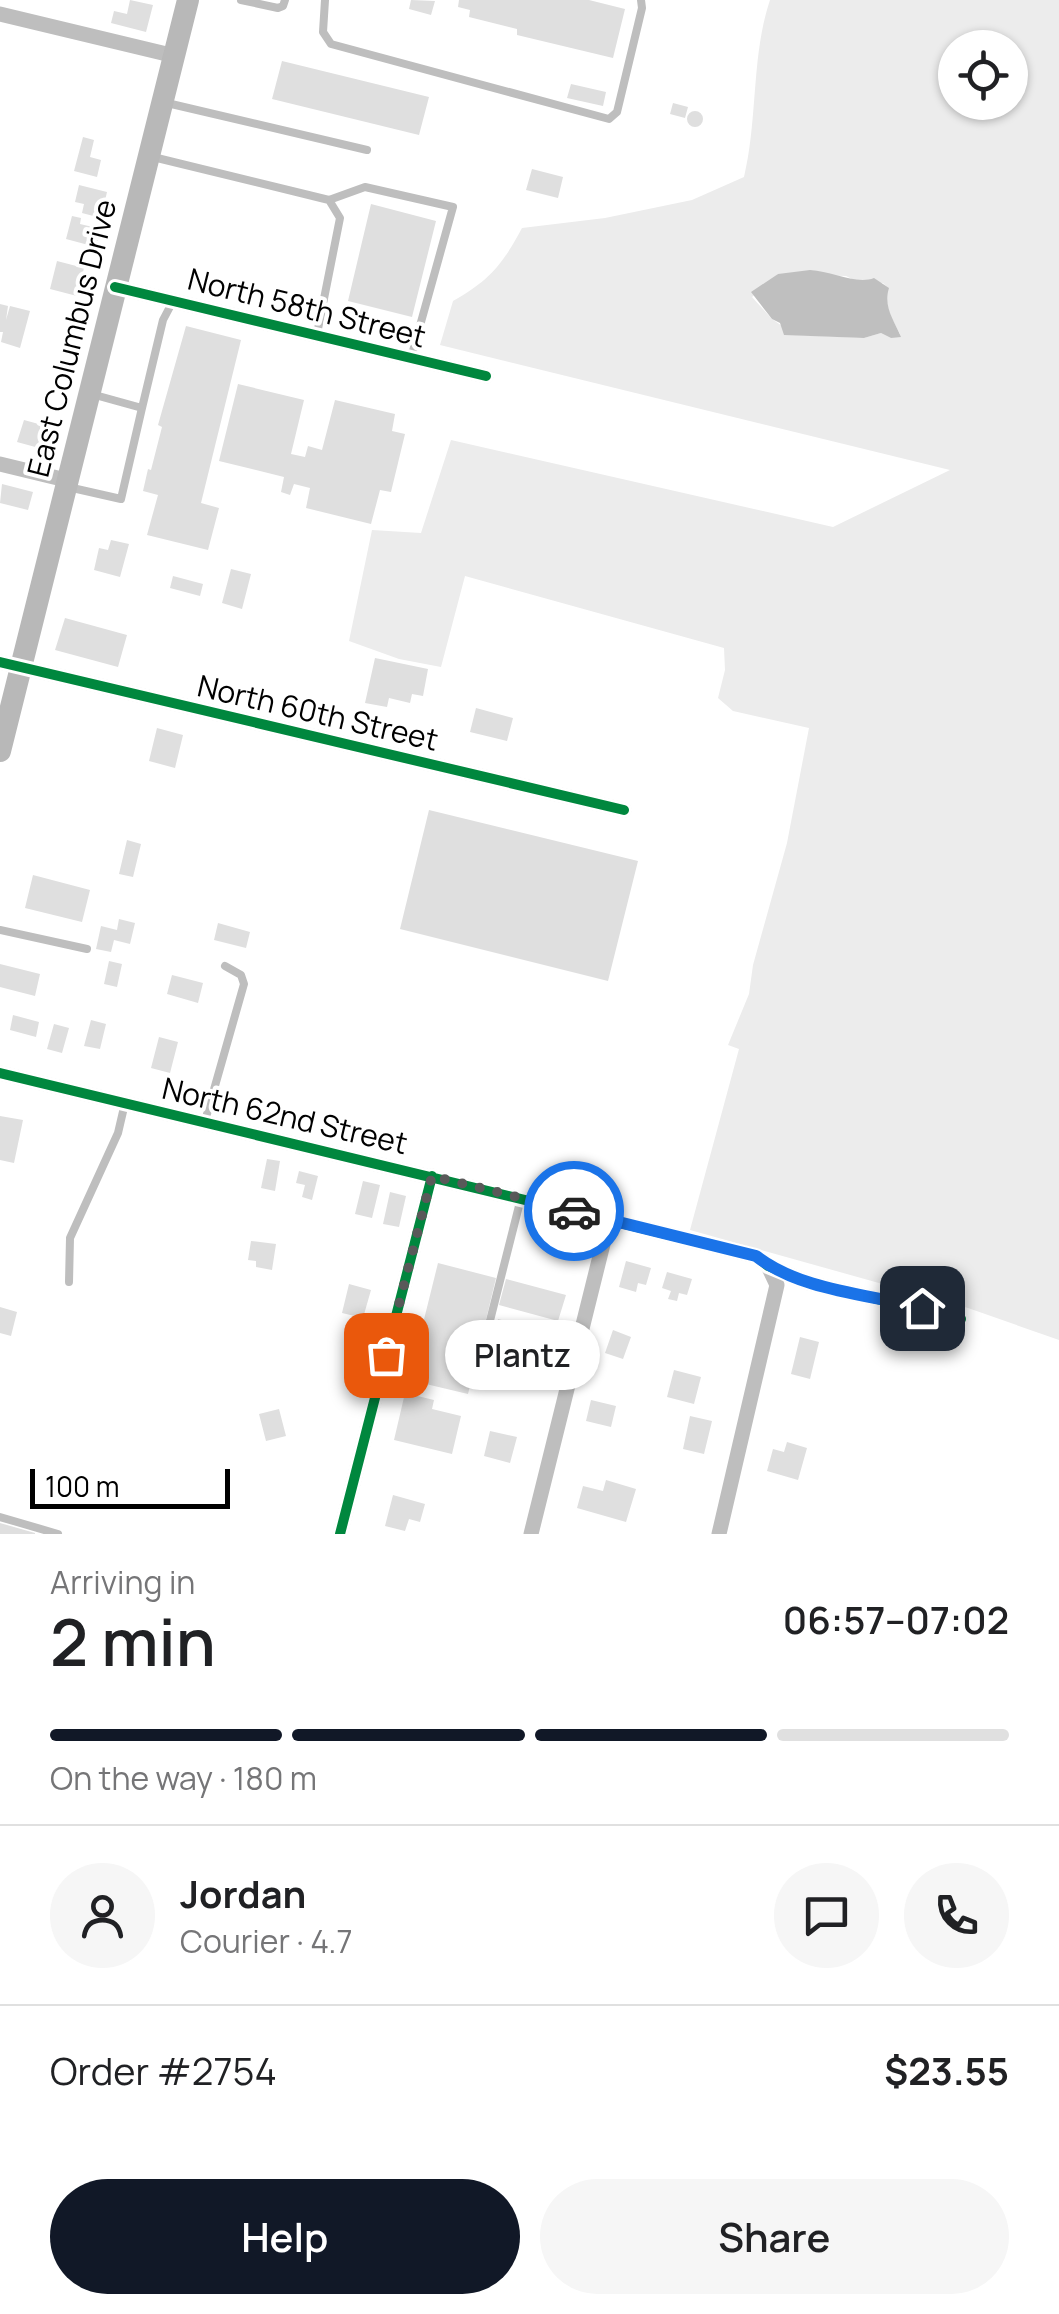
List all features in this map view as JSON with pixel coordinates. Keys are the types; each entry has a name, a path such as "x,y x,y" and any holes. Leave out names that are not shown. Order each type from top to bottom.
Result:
{"main road":[{"name":"East Columbus Drive","path":"0,751 10,664 65,483 188,0"}],"street":[{"path":"0,14 175,56"},
{"name":"North 58th Street","path":"115,287 486,376"},
{"path":"0,464 65,483"},
{"name":"North 60th Street","path":"10,664 624,810"},
{"name":"North 62nd Street","path":"0,1073 756,1256 768,1266 809,1283 961,1318"},
{"path":"340,1534 432,1176"},
{"path":"530,1534 609,1220"},
{"path":"719,1534 777,1286 768,1266"}],"lane":[{"path":"241,0 278,8 285,0"},
{"path":"325,0 323,32 330,44 609,119 618,112 642,8 640,0"},
{"path":"162,102 367,150"},
{"path":"149,156 329,200 365,187 453,207 411,358"},
{"path":"316,336 340,218 329,200"},
{"path":"65,483 120,500 163,320 174,301"},
{"path":"88,393 142,408"},
{"path":"0,930 87,949"},
{"path":"204,1122 244,984 241,975 225,966"},
{"path":"70,1282 70,1238 118,1133 126,1103"},
{"path":"480,1360 522,1198"},
{"path":"0,1517 58,1534"}],"shaded area":[{"path":"770,0 1059,0 1059,1340 968,1308 690,1230 739,1049 728,1045 749,994 753,965 787,843 809,728 733,711 718,698 725,670 724,648 465,576 441,667 399,659 349,641 372,530 421,533 451,440 833,527 950,470 440,345 453,301 494,270 522,228 605,218 692,200 744,177 757,66","holes":["778,274 846,276 858,282 883,283 888,288 889,312 900,334 891,338 881,333 864,338 795,335 772,319 752,297"]},
{"path":"810,270 860,280 874,278 889,288 888,307 901,337 881,333 864,338 784,335 780,323 772,319 751,292 778,274"}],"building":[{"path":"130,0 153,5 146,32 111,23 114,11 127,14"},
{"path":"411,0 435,1 431,15 409,9"},
{"path":"459,0 589,0 625,9 613,58 517,35 517,29 469,17 470,10 458,7"},
{"path":"282,61 429,97 419,135 272,99"},
{"path":"571,84 606,92 603,106 567,98"},
{"path":"673,103 688,107 685,118 670,114"},
{"path":"695,111 703,119 695,127 687,119"},
{"path":"83,137 94,140 90,157 101,160 97,177 74,171"},
{"path":"532,169 563,177 558,198 526,190"},
{"path":"79,185 107,192 101,218 82,213 84,204 75,202"},
{"path":"371,204 436,221 412,317 348,301"},
{"path":"72,216 81,218 80,224 97,228 96,247 66,239"},
{"path":"57,261 84,268 77,296 50,289"},
{"path":"0,304 8,306 6,320 10,306 30,311 20,348 1,342"},
{"path":"186,326 241,340 201,503 219,508 208,550 147,535 158,495 143,491"},
{"path":"238,384 304,400 291,454 305,457 308,446 322,450 335,400 395,414 392,431 405,434 391,492 380,490 371,524 306,508 310,488 294,484 290,495 281,492 284,477 219,461"},
{"path":"24,420 57,429 50,451 17,442"},
{"path":"2,484 33,492 28,510 0,503"},
{"path":"111,540 129,544 120,577 94,570 99,548 108,550"},
{"path":"231,569 251,574 242,609 222,603"},
{"path":"173,576 203,584 200,596 170,588"},
{"path":"65,618 127,635 118,667 55,650"},
{"path":"375,658 428,669 423,696 412,694 410,703 389,698 387,707 365,703"},
{"path":"476,708 513,718 507,741 470,732"},
{"path":"157,728 183,735 175,768 149,761"},
{"path":"429,810 638,861 608,981 400,929"},
{"path":"127,840 141,844 133,877 119,874"},
{"path":"33,875 90,890 82,922 25,908"},
{"path":"119,919 135,923 130,944 114,940 111,952 96,949 101,926 117,930"},
{"path":"218,923 250,932 246,948 214,940"},
{"path":"109,961 122,964 117,987 104,984"},
{"path":"0,964 40,974 35,996 0,987"},
{"path":"172,975 203,983 198,1003 167,994"},
{"path":"13,1015 39,1022 36,1037 10,1030"},
{"path":"91,1020 106,1024 100,1049 84,1046"},
{"path":"54,1024 69,1028 62,1053 47,1049"},
{"path":"159,1037 178,1042 170,1073 151,1068"},
{"path":"0,1116 23,1120 14,1163 0,1160"},
{"path":"267,1159 280,1161 275,1191 261,1188"},
{"path":"299,1171 318,1176 312,1200 302,1197 305,1185 296,1183"},
{"path":"363,1181 380,1185 372,1218 355,1214"},
{"path":"390,1192 406,1196 399,1227 383,1224"},
{"path":"251,1241 276,1244 272,1270 256,1267 256,1261 248,1260"},
{"path":"626,1261 651,1268 646,1285 638,1283 636,1292 619,1287"},
{"path":"438,1263 496,1278 468,1394 409,1380"},
{"path":"667,1272 692,1279 687,1295 679,1293 677,1301 668,1299 671,1291 662,1288"},
{"path":"506,1279 566,1295 558,1321 499,1305"},
{"path":"349,1284 371,1290 363,1318 342,1313"},
{"path":"0,1307 17,1312 11,1336 0,1333"},
{"path":"498,1319 555,1334 545,1374 487,1359"},
{"path":"613,1330 631,1337 623,1359 605,1353"},
{"path":"800,1337 819,1342 810,1379 791,1374"},
{"path":"674,1370 701,1377 694,1404 667,1397"},
{"path":"405,1393 434,1400 432,1409 461,1416 452,1454 394,1440"},
{"path":"591,1400 616,1406 611,1427 586,1421"},
{"path":"279,1409 286,1436 266,1441 259,1414"},
{"path":"690,1416 712,1421 704,1454 683,1449"},
{"path":"490,1431 517,1437 510,1463 484,1456"},
{"path":"787,1442 807,1448 798,1480 767,1471 773,1449 784,1452"},
{"path":"606,1480 636,1489 626,1522 577,1508 583,1486 603,1491"},
{"path":"393,1495 425,1504 420,1522 409,1519 405,1531 385,1526"},
{"path":"0,1523 35,1533 35,1534 0,1534"}],"cycle path":[{"path":"115,287 486,376"},
{"path":"0,662 624,810"},
{"path":"0,1073 756,1256 768,1266 809,1283 961,1319"},
{"path":"340,1534 432,1176"}],"way so far":[{"path":"386,1355 432,1176 574,1211"}],"place":[{"name":"Plantz","path":"386,1355"}],"route":[{"path":"574,1211 756,1256 768,1266 809,1283 922,1308"}]}
